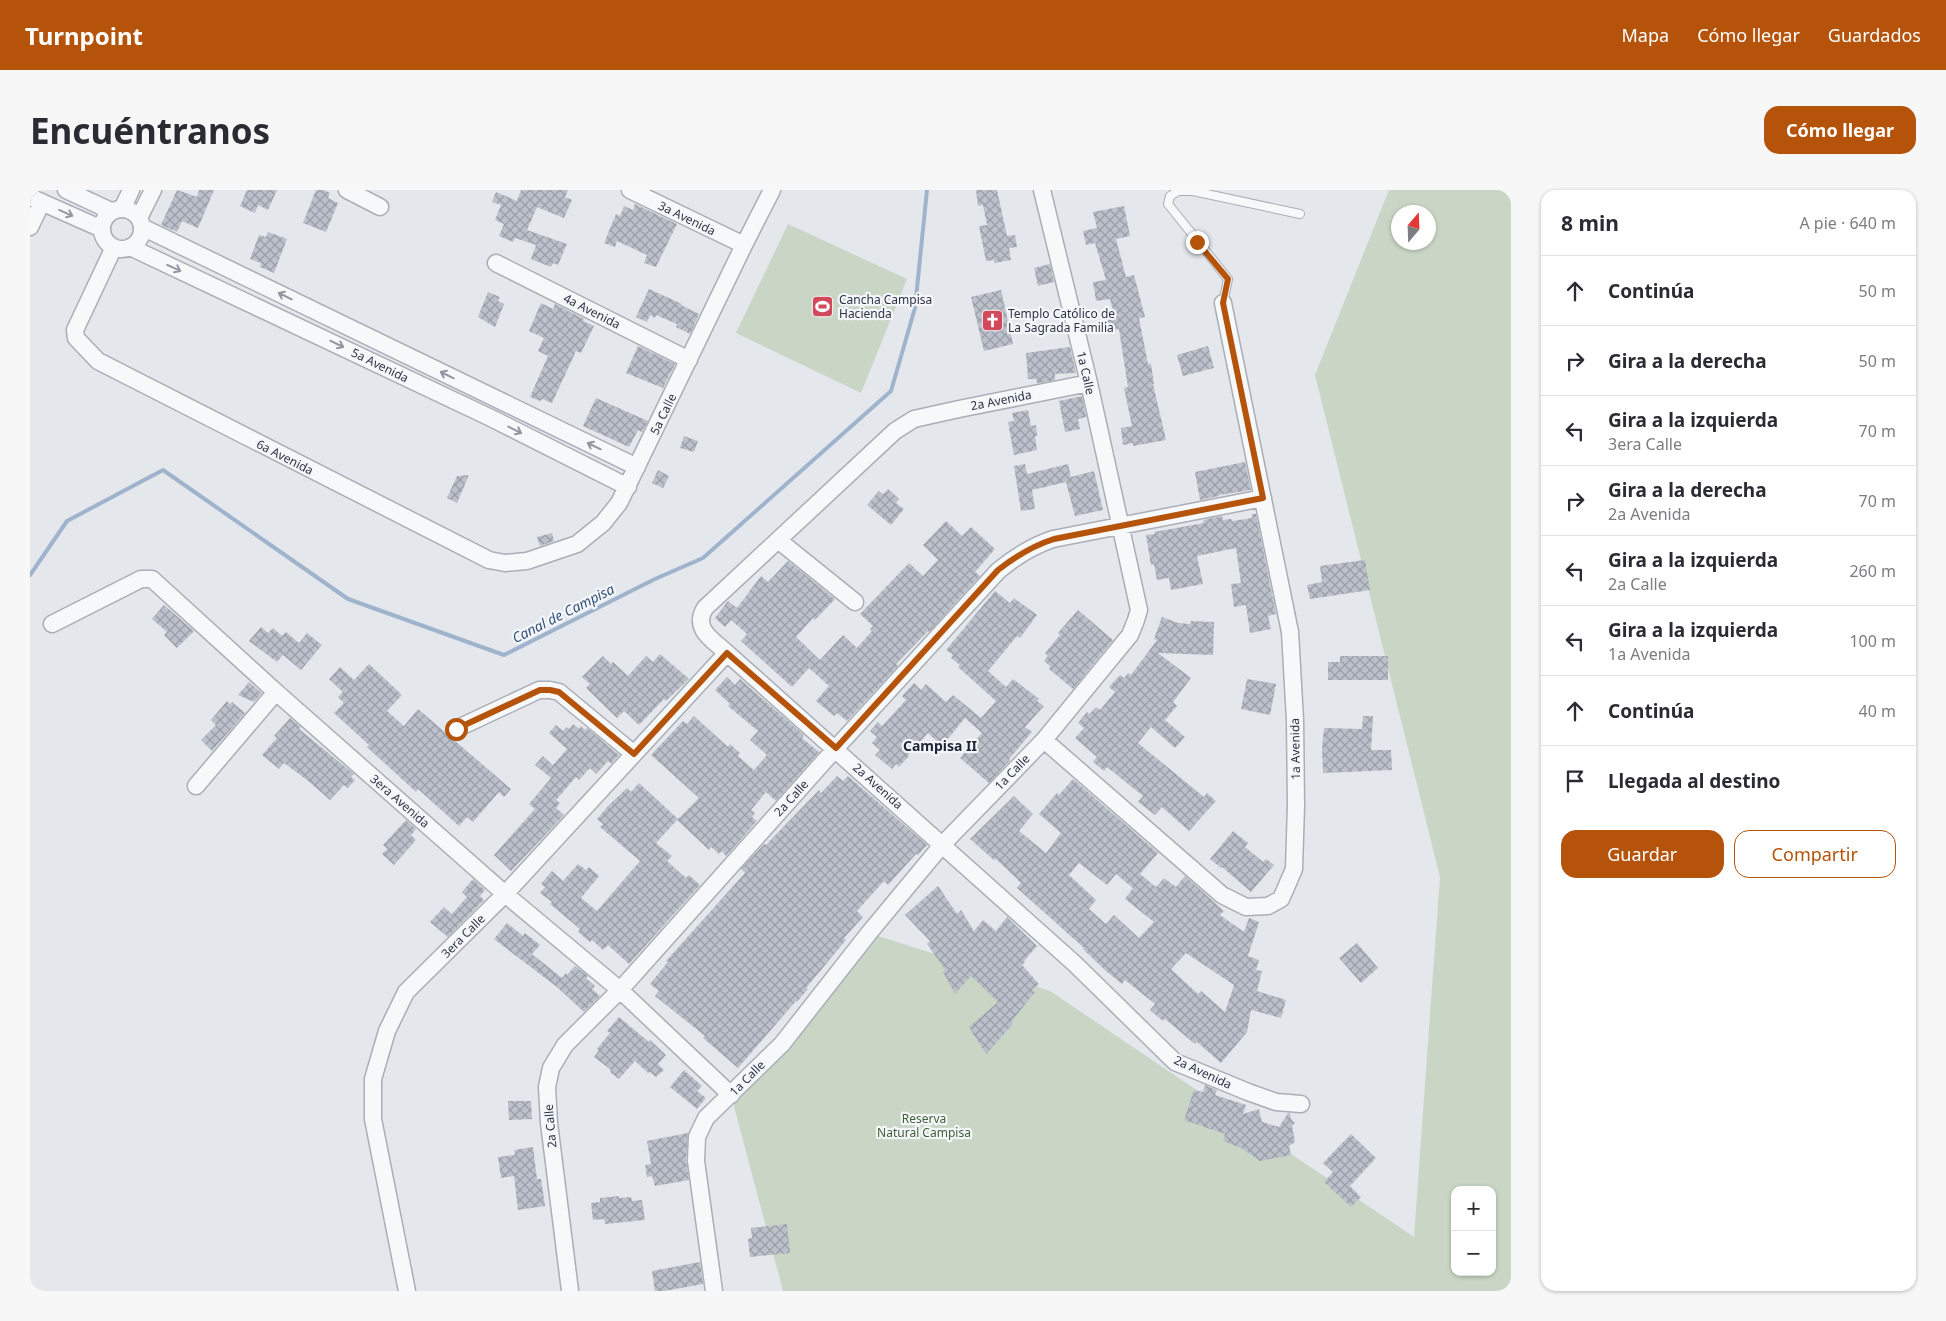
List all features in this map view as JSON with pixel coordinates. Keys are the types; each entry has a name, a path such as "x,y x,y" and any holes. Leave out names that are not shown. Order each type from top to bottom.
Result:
{"street":[{"path":"66,190 117,210 130,210 141,223"},
{"path":"131,190 117,210 105,218 102,229 105,240 114,247 125,249 139,240 141,223 153,190"},
{"path":"347,190 380,206"},
{"name":"3a Avenida","path":"630,190 744,246"},
{"name":"5a Calle","path":"489,560 505,563 527,561 577,544 603,523 619,503 772,190"},
{"name":"1a Calle","path":"714,1291 696,1160 697,1137 706,1118 782,1044 869,933 942,845 1044,740 1130,635 1139,610 1089,384 1042,190"},
{"path":"30,227 36,199 102,229"},
{"name":"5a Avenida","path":"141,223 638,467"},
{"name":"6a Avenida","path":"114,247 75,330 76,338 98,362 489,560"},
{"name":"5a Avenida","path":"130,247 491,418 628,487"},
{"name":"4a Avenida","path":"496,263 689,360"},
{"name":"1a Avenida","path":"1044,740 1222,895 1246,907 1268,906 1281,899 1294,868 1295,720 1290,632 1223,303"},
{"path":"306,330 315,310"},
{"name":"2a Avenida","path":"1089,384 959,408 914,419 895,430 705,608 701,615 700,623 705,632 727,653 836,748 1075,964 1174,1062 1276,1102 1301,1104"},
{"path":"491,418 499,400"},
{"name":"2a Calle","path":"570,1291 549,1123 547,1087 551,1068 565,1045 620,990 998,570 1036,545 1054,539 1263,498"},
{"path":"778,540 855,602"},
{"name":"3era Avenida","path":"52,624 141,579 152,579 276,692 506,894 620,990 731,1095"},
{"name":"3era Calle","path":"407,1291 373,1119 373,1079 387,1030 406,992 506,894 727,653"},
{"path":"456,729 540,690 550,690 559,692 634,754"},
{"path":"196,786 276,692"}],"lane":[{"path":"1223,303 1228,279 1168,204 1170,196 1178,191 1193,191 1300,214"}],"green space":[{"name":"Reserva Natural Campisa","path":"1389,190 1511,190 1511,1291 783,1291 731,1095 869,933 1050,991 1414,1237 1440,877 1315,375"},
{"name":"Cancha Campisa Hacienda","path":"788,224 907,279 861,393 736,333"}],"building":[{"path":"177,190 197,197 199,190 214,190 198,228 182,221 177,232 161,225"},
{"path":"247,190 277,190 268,210 258,205 255,213 240,206"},
{"path":"316,190 324,190 330,193 328,198 338,203 326,232 303,223"},
{"path":"521,190 568,190 565,197 572,200 564,218 537,207 527,230 567,244 558,265 553,263 551,267 531,259 536,245 515,238 513,242 499,236 504,224 495,220 501,205 492,202 496,192 517,201"},
{"path":"976,190 997,190 1007,236 1015,235 1017,247 1009,248 1011,260 994,263 994,260 986,261 979,226 987,225 983,205 978,206"},
{"path":"635,204 677,224 656,267 644,263 647,255 617,241 615,247 604,243 616,214 620,216 624,206 633,210"},
{"path":"1124,206 1130,236 1116,239 1126,277 1134,275 1145,317 1139,318 1148,364 1151,364 1153,384 1166,440 1133,446 1133,443 1123,445 1121,428 1132,426 1124,388 1128,387 1119,329 1105,332 1103,320 1115,318 1110,299 1096,301 1093,282 1106,280 1095,243 1086,245 1083,231 1097,228 1093,212"},
{"path":"268,232 287,239 274,273 260,267 261,263 250,259 259,235 266,237"},
{"path":"1050,264 1054,282 1038,286 1034,268"},
{"path":"649,289 699,314 690,334 676,327 677,324 656,315 655,318 650,315 647,322 636,317"},
{"name":"Templo Católico de La Sagrada Familia","path":"1001,290 1013,344 984,351 971,297"},
{"path":"488,292 500,297 498,301 504,304 495,327 478,317"},
{"path":"541,303 553,309 555,304 594,326 581,353 576,351 552,403 530,397 548,356 538,351 544,338 529,331"},
{"path":"638,346 675,364 663,388 626,373"},
{"path":"1208,346 1214,368 1183,376 1177,355"},
{"path":"1070,347 1076,373 1055,374 1055,380 1040,383 1037,383 1036,379 1028,379 1026,353"},
{"path":"1082,396 1086,417 1078,419 1080,429 1065,432 1059,401"},
{"path":"596,398 648,421 642,432 638,430 629,447 583,426"},
{"path":"1028,410 1031,426 1036,425 1037,450 1014,455 1008,422 1014,421 1012,413"},
{"path":"684,436 698,441 694,452 680,448"},
{"path":"1245,462 1251,490 1200,500 1195,472"},
{"path":"1025,464 1027,474 1068,464 1071,477 1094,471 1103,510 1075,516 1066,482 1032,490 1035,509 1021,511 1014,466"},
{"path":"658,470 669,476 663,488 652,483"},
{"path":"469,475 457,503 447,498 457,476"},
{"path":"888,489 899,499 896,503 904,509 891,525 867,505 879,491 883,494"},
{"path":"1252,514 1256,514 1276,614 1268,616 1271,629 1250,633 1246,605 1234,607 1231,584 1241,583 1236,548 1197,556 1203,584 1171,590 1169,578 1157,580 1154,564 1151,565 1146,535 1204,523 1203,520 1222,516 1223,520 1231,519 1232,521 1252,518"},
{"path":"946,521 962,536 971,527 995,549 975,572 980,576 929,632 896,664 898,666 847,721 837,713 834,716 816,701 829,686 809,668 792,687 741,641 747,634 731,620 725,627 715,618 728,601 737,608 761,576 768,582 788,561 835,599 815,620 813,618 796,637 820,660 843,635 857,648 872,631 870,629 873,626 860,614 909,563 923,576 938,560 923,545"},
{"path":"552,533 554,541 540,546 537,537"},
{"path":"1365,560 1370,590 1310,599 1307,585 1322,582 1320,566"},
{"path":"995,591 1010,603 1014,598 1037,615 1020,638 1017,636 988,671 1006,687 1013,679 1039,699 1037,701 1044,706 1025,727 1032,732 989,783 960,758 982,733 965,718 942,746 928,733 899,767 896,764 892,769 875,755 880,750 872,743 877,737 870,731 878,722 882,726 906,700 902,696 914,683 921,690 926,684 946,702 953,695 981,718 996,701 958,667 960,665 951,658 953,655 946,650"},
{"path":"164,605 194,631 177,648 164,635 167,632 152,619"},
{"path":"1078,610 1113,640 1073,689 1049,669 1050,666 1044,661 1048,656 1045,653 1060,635 1058,633"},
{"path":"1162,617 1178,623 1190,624 1191,621 1214,622 1213,655 1158,653 1191,678 1173,702 1177,706 1165,720 1185,737 1175,748 1151,727 1138,743 1204,797 1207,793 1216,801 1189,831 1162,807 1155,815 1138,802 1143,796 1107,767 1104,771 1093,762 1097,757 1075,738 1084,728 1078,723 1087,712 1089,714 1096,707 1100,710 1115,692 1109,687 1120,675 1124,678 1128,673 1131,675 1157,640 1154,639"},
{"path":"261,627 268,633 273,628 282,636 286,632 299,643 307,633 322,645 301,670 283,655 277,662 249,641"},
{"path":"660,654 689,679 666,701 664,699 639,725 624,711 617,718 586,688 590,684 582,677 603,656 611,664 613,662 628,676 646,656 653,662"},
{"path":"1340,656 1388,656 1388,680 1328,680 1328,662 1340,662"},
{"path":"369,664 402,695 387,711 404,726 418,709 511,789 504,797 499,792 473,822 467,817 459,826 418,789 416,792 367,747 369,745 334,713 344,703 338,697 343,692 329,679 340,667 354,680"},
{"path":"727,677 735,685 740,679 804,735 802,738 819,752 776,801 766,792 751,810 755,813 752,817 757,821 726,856 722,851 719,854 711,847 709,850 677,820 656,843 672,856 667,861 686,878 689,875 700,885 629,964 608,945 603,950 592,940 590,942 578,932 580,929 540,893 545,887 541,884 552,871 563,881 578,864 586,870 589,867 599,876 581,898 597,911 640,861 600,827 603,824 597,819 609,805 627,788 631,792 639,783 678,819 699,798 651,755 683,721 687,724 694,716 728,747 730,744 740,753 738,756 754,770 767,755 750,740 758,731 728,706 730,704 715,690"},
{"path":"1247,679 1276,684 1270,715 1241,709"},
{"path":"249,682 262,693 254,702 238,695"},
{"path":"227,701 230,704 232,702 245,713 212,751 201,740 216,725 211,720"},
{"path":"1363,716 1373,716 1371,750 1391,750 1392,770 1323,773 1322,748 1324,728 1362,729"},
{"path":"290,718 301,727 299,729 354,774 351,777 355,780 348,788 344,785 330,800 284,763 279,769 262,755 277,738 274,736"},
{"path":"573,724 579,729 581,726 585,730 587,728 619,755 611,764 608,761 596,774 590,768 579,780 576,777 556,800 560,803 556,808 564,815 511,871 494,855 535,809 529,804 551,778 535,765 543,756 553,765 567,749 549,733 556,725 563,731 566,727 569,729"},
{"path":"837,776 843,781 848,776 927,845 918,855 916,854 888,885 884,881 857,911 863,917 844,938 846,940 806,988 808,989 738,1068 703,1038 705,1036 655,996 659,991 650,984 668,962 666,961 745,873 741,869 819,790 821,793"},
{"path":"1073,779 1158,853 1140,874 1156,887 1164,878 1176,887 1185,876 1224,911 1220,915 1244,932 1249,918 1259,922 1248,956 1259,960 1256,970 1262,971 1257,991 1286,1000 1281,1018 1251,1010 1247,1032 1221,1063 1197,1042 1195,1044 1165,1019 1163,1021 1150,1010 1155,1004 1125,980 1122,984 1106,971 1084,948 1017,888 1021,883 996,859 994,860 970,839 1014,796 1033,814 1019,831 1046,853 1061,833 1039,814 1057,793 1059,795","holes":["1079,863 1107,885 1116,874 1133,888 1125,899 1154,922 1139,938 1114,915 1106,924 1089,909 1096,900 1069,875","1186,953 1234,985 1225,1012 1201,991 1198,994 1171,969"]},
{"path":"406,820 416,829 411,835 416,840 394,865 382,854 387,849 383,845"},
{"path":"1233,831 1248,843 1245,847 1263,862 1266,859 1274,865 1251,892 1210,859"},
{"path":"473,879 485,890 480,896 484,900 448,937 430,922 444,907 452,914 467,897 462,892"},
{"path":"938,886 957,914 961,910 974,931 983,920 996,931 1007,917 1037,946 1022,965 1039,984 1032,990 1035,992 1011,1022 1013,1024 986,1054 969,1027 998,1002 971,976 955,994 943,972 945,969 927,944 930,941 905,915"},
{"path":"507,923 523,936 525,933 540,945 532,954 562,978 575,966 588,976 586,978 595,986 592,989 600,996 584,1012 557,987 494,939"},
{"path":"1357,943 1378,968 1361,983 1339,958"},
{"path":"619,1017 649,1042 650,1040 666,1055 658,1064 664,1070 656,1077 650,1072 648,1073 635,1061 619,1079 594,1057 599,1050 597,1049 610,1033 607,1031"},
{"path":"684,1070 702,1086 697,1091 706,1098 697,1109 670,1087"},
{"path":"1205,1085 1217,1090 1215,1095 1246,1105 1243,1114 1259,1109 1262,1122 1279,1127 1288,1113 1290,1113 1291,1119 1295,1123 1292,1126 1295,1142 1289,1146 1291,1155 1260,1161 1241,1148 1223,1141 1225,1134 1184,1120 1194,1090 1203,1092"},
{"path":"508,1101 531,1101 532,1119 509,1120"},
{"path":"688,1133 686,1161 689,1180 655,1186 652,1176 647,1177 645,1165 651,1164 647,1141"},
{"path":"1351,1134 1376,1158 1350,1186 1361,1197 1351,1207 1324,1182 1333,1172 1323,1163"},
{"path":"533,1147 537,1179 541,1179 545,1206 518,1210 514,1176 501,1178 498,1157 515,1155 514,1150"},
{"path":"619,1196 619,1198 631,1197 632,1201 642,1200 645,1220 605,1224 604,1219 593,1220 591,1203 600,1202 600,1198"},
{"path":"787,1224 790,1253 750,1257 748,1239 752,1238 751,1228"},
{"path":"700,1262 703,1284 655,1291 652,1271"}],"waterway":[{"name":"Canal de Campisa","path":"30,575 67,521 163,470 348,599 504,655 655,579 703,558 891,391 915,308 927,190"}],"place":[{"name":"Cancha Campisa Hacienda","path":"823,306"},
{"name":"Templo Católico de La Sagrada Familia","path":"992,320"}],"district":[{"name":"Campisa II","path":"940,745"}],"route":[{"path":"456,729 540,690 550,690 559,692 634,754 727,653 836,748 998,570 1020,554 1036,545 1054,539 1263,498 1223,303 1228,279 1197,242"}]}
